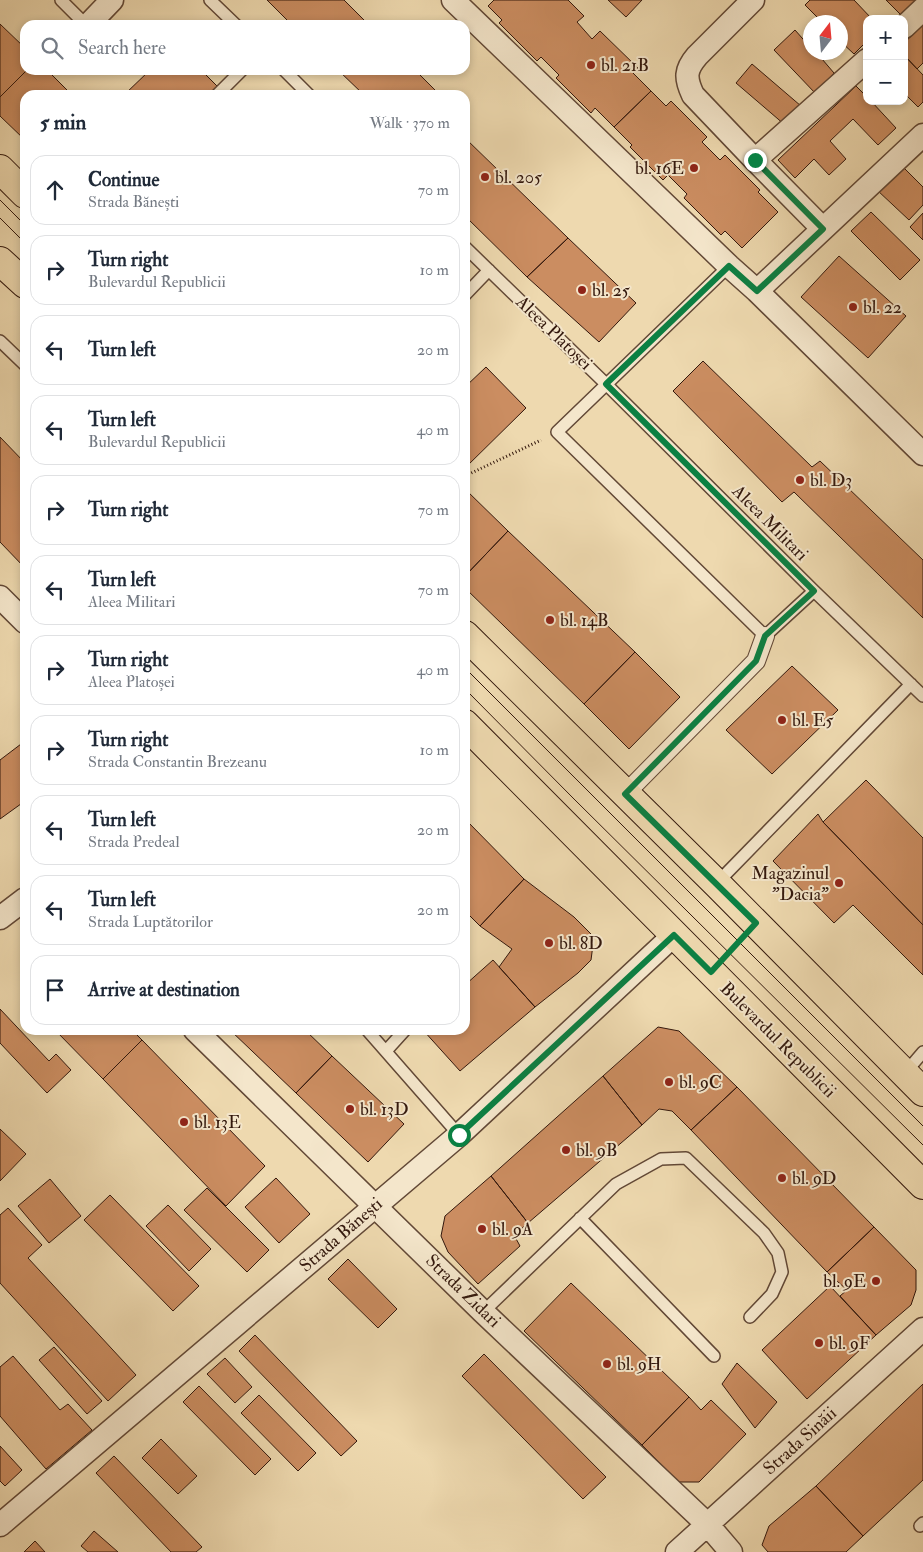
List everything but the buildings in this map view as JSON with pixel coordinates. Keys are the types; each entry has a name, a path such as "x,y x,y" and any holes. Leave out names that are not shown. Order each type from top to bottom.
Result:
{"main road":[{"path":"0,169 20,189"},
{"path":"0,261 20,279"},
{"path":"470,640 914,1082"},
{"name":"Bulevardul Republicii","path":"470,729 923,1185"}],"street":[{"path":"92,20 112,0"},
{"path":"453,0 757,291 923,454"},
{"path":"753,0 690,65 687,76 688,84 693,95 823,229"},
{"path":"908,23 923,10"},
{"path":"755,160 863,64"},
{"path":"757,291 923,135"},
{"path":"0,597 20,617"},
{"path":"625,794 756,661 765,636"},
{"path":"0,918 20,903"},
{"name":"Strada Bănești","path":"0,1525 459,1135 674,935"},
{"name":"Strada Zidari","path":"200,1035 483,1312 708,1524 731,1552"},
{"name":"Strada Sinăii","path":"677,1552 923,1329"}],"lane":[{"path":"61,0 82,20"},
{"path":"210,0 231,20"},
{"path":"222,90 237,75"},
{"path":"289,75 304,90"},
{"name":"Aleea Platoșei","path":"470,252 606,384 729,266"},
{"path":"470,290 489,270"},
{"path":"0,341 20,360"},
{"path":"606,384 557,432 765,636 814,591"},
{"name":"Aleea Militari","path":"606,384 814,591 923,696"},
{"path":"717,884 911,684"},
{"path":"372,1035 459,1135"},
{"path":"386,1051 400,1035"},
{"path":"914,1082 923,1052"},
{"path":"483,1312 616,1184 660,1159 686,1158 764,1233 778,1253 782,1272 772,1294 750,1317"},
{"path":"580,1218 714,1356"}],"path":[{"path":"470,474 557,432"}],"tram line":[{"path":"0,200 20,220"},
{"path":"0,218 20,238"},
{"path":"470,673 923,1126"},
{"path":"470,694 923,1145"}],"place":[{"name":"bl. 21B","path":"591,65"},
{"name":"bl. 16E","path":"694,168"},
{"name":"bl. 205","path":"485,177"},
{"name":"bl. 25","path":"582,290"},
{"name":"bl. 22","path":"853,307"},
{"name":"bl. D3","path":"800,480"},
{"name":"bl. 14B","path":"550,620"},
{"name":"bl. E5","path":"782,720"},
{"name":"Magazinul \"Dacia\"","path":"839,883"},
{"name":"bl. 8D","path":"549,943"},
{"name":"bl. 9C","path":"669,1082"},
{"name":"bl. 13D","path":"350,1109"},
{"name":"bl. 13E","path":"184,1122"},
{"name":"bl. 9B","path":"566,1150"},
{"name":"bl. 9D","path":"782,1178"},
{"name":"bl. 9A","path":"482,1229"},
{"name":"bl. 9E","path":"876,1281"},
{"name":"bl. 9F","path":"819,1343"},
{"name":"bl. 9H","path":"607,1364"}],"route":[{"path":"459,1135 674,935 711,972 756,923 625,794 756,661 765,636 814,591 606,384 729,266 757,291 823,229 755,160"}]}
